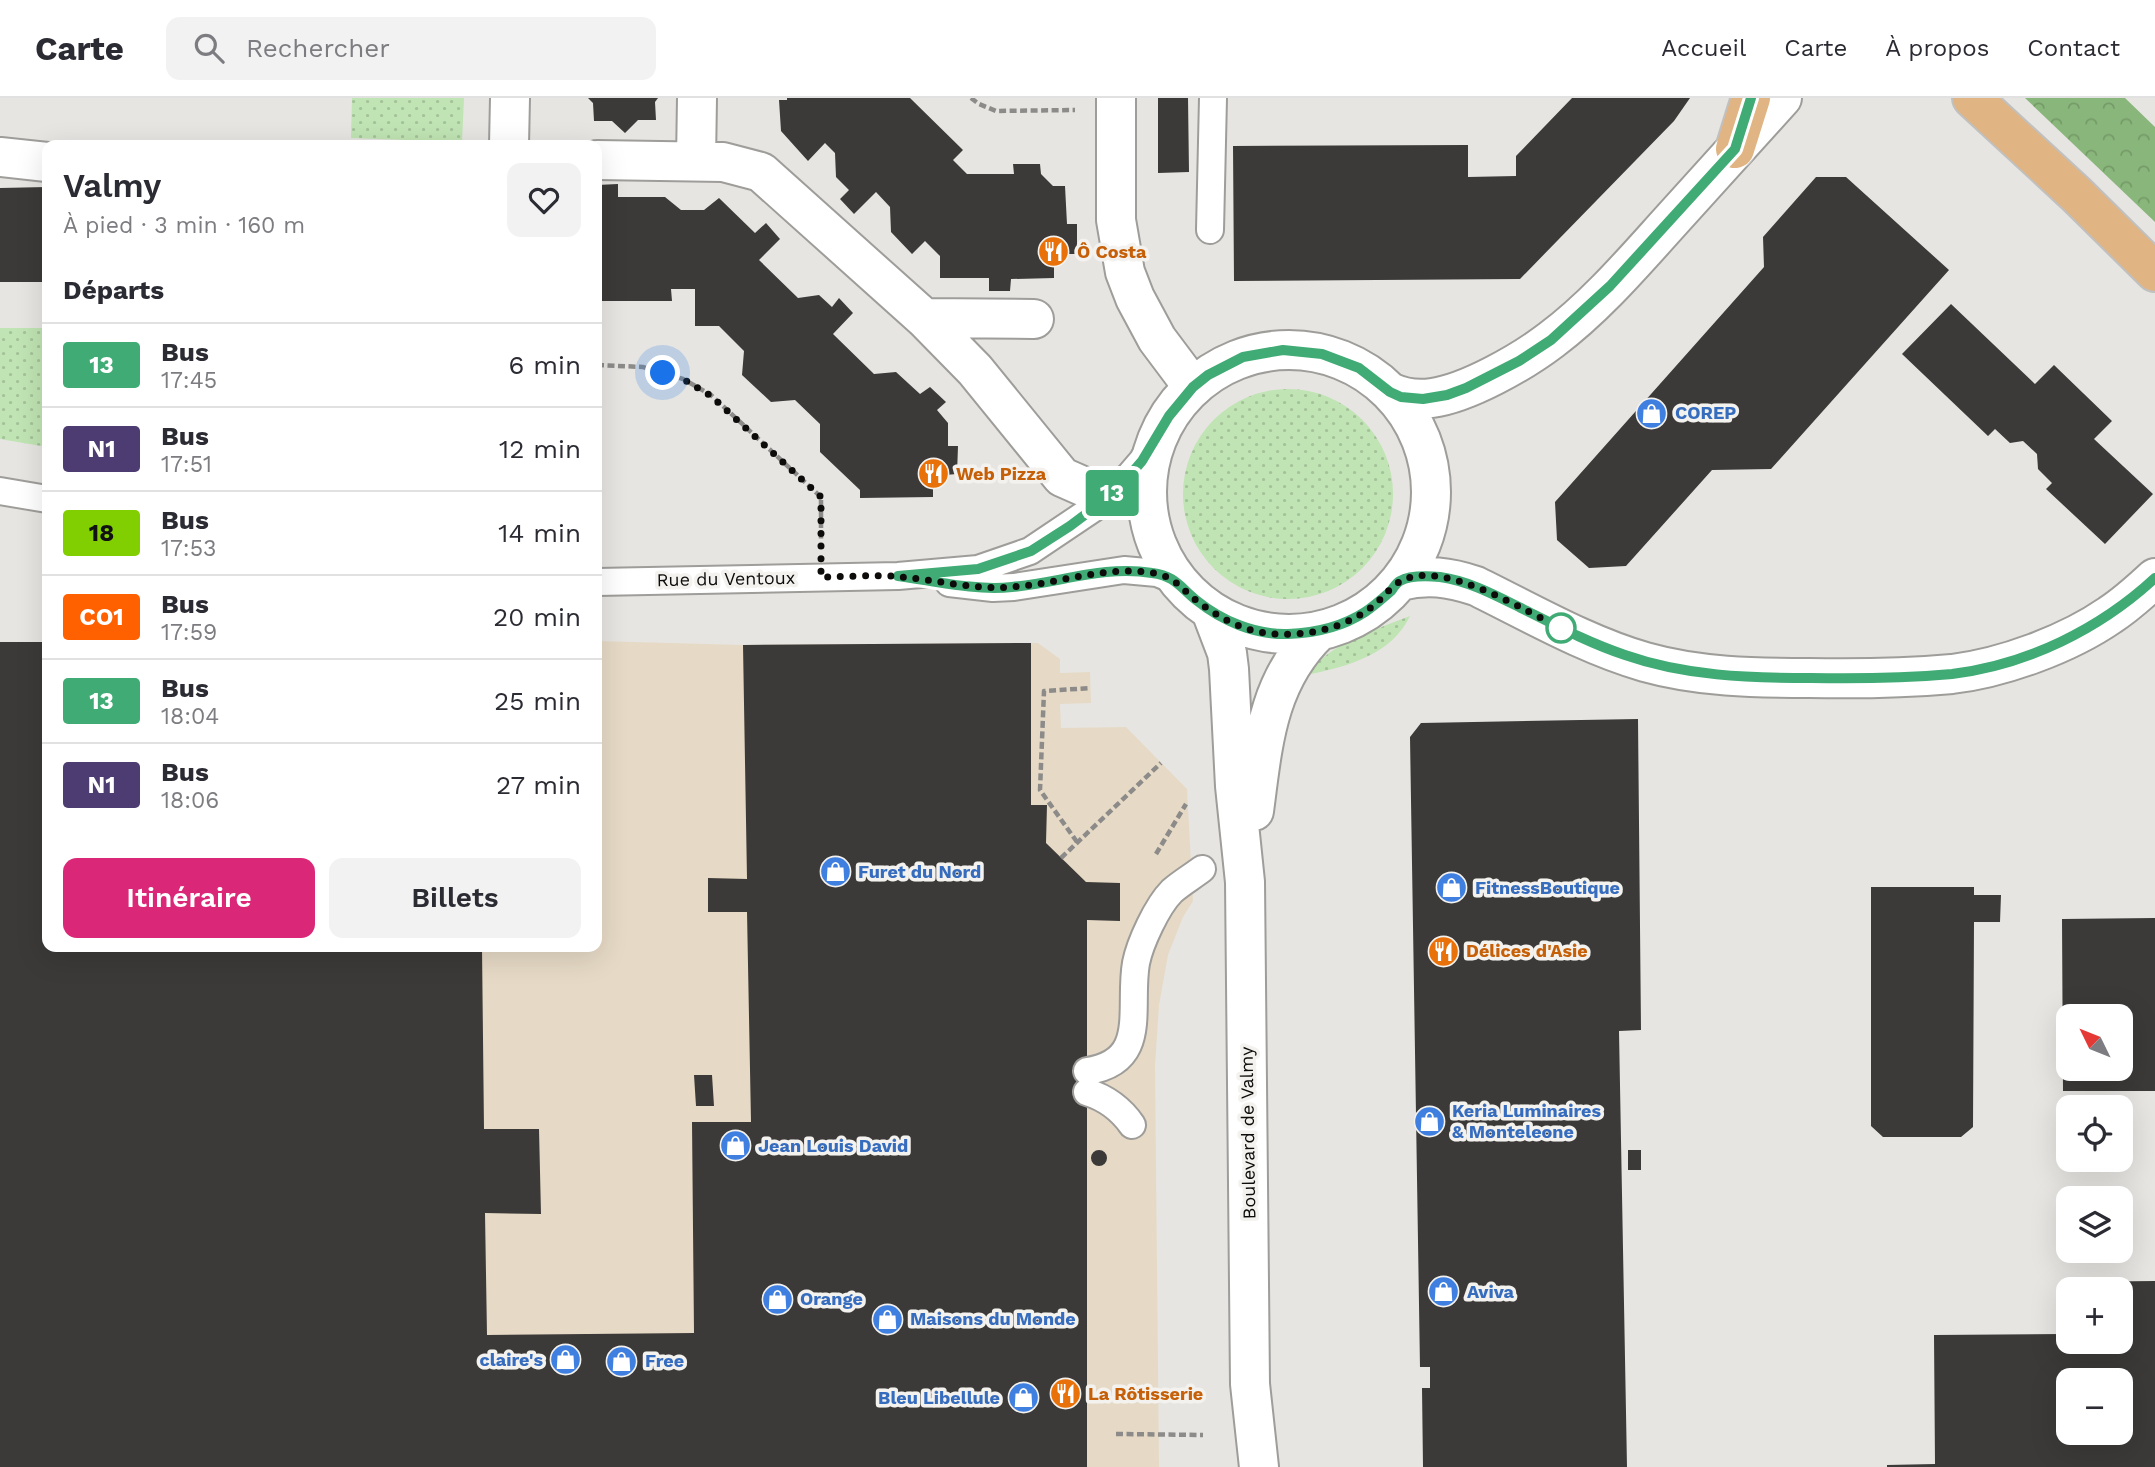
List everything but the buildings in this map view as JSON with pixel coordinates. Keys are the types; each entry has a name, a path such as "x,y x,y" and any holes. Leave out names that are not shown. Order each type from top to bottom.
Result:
{"main road":[{"path":"1735,149 1751,98"},
{"path":"1972,98 2155,272"}],"street":[{"path":"509,140 510,98"},
{"path":"696,161 697,98"},
{"path":"1390,392 1415,425 1428,464 1431,484 1427,526 1421,545 1400,581 1364,613 1320,631 1271,634 1240,626 1211,611 1177,581 1165,563 1149,520 1148,476 1160,432 1174,409 1193,387 1208,375 1243,357 1283,350 1322,354 1359,368 1390,392 1401,397 1423,399 1447,395 1510,366 1551,340 1610,286 1782,98"},
{"path":"1116,104 1116,220 1125,272 1157,340 1193,387"},
{"path":"0,157 42,161"},
{"path":"602,160 723,162 761,172 924,318 975,370 1062,477 1087,488"},
{"path":"924,318 1034,319"},
{"path":"1400,581 1425,576 1476,586 1603,647 1663,667 1766,678 1855,679 1954,673 2001,663 2047,648 2110,616 2155,578"},
{"name":"Boulevard de Valmy","path":"1211,611 1227,653 1235,786 1245,883 1250,1384 1259,1467"},
{"name":"Boulevard de Valmy","path":"1245,883 1261,759 1275,696 1291,663 1320,631"},
{"name":"Boulevard de Valmy","path":"1238,1467 1250,1384"}],"lane":[{"path":"1210,230 1213,98"},
{"name":"Rue du Ventoux","path":"602,582 898,576 978,569 1031,551 1070,526 1114,492 1142,461 1160,432"},
{"path":"0,491 42,498"},
{"name":"Rue du Ventoux","path":"898,576 993,588 1108,571 1137,570 1157,573 1177,581"},
{"path":"1132,1125 1126,1116 1087,1082 1121,1056 1132,1039 1136,962 1149,929 1171,892 1202,869"}],"path":[{"path":"971,98 996,111 1116,104"},
{"path":"602,365 643,367 683,379 711,396 821,497 821,577"},
{"path":"1077,842 1040,790 1044,691 1091,688"},
{"path":"1061,858 1161,763"},
{"path":"1116,1434 1203,1435"}],"shaded area":[{"path":"602,641 743,645 1038,643 1060,659 1060,673 1090,672 1091,703 1060,704 1061,728 1126,727 1187,789 1193,901 1183,917 1168,955 1159,1005 1155,1066 1159,1467 0,1467 0,642 42,642 42,952 602,952"}],"green space":[{"path":"352,98 464,98 462,140 351,138"},
{"path":"2025,98 2125,98 2155,127 2155,222"},
{"path":"0,328 42,328 42,446 0,439"},
{"path":"1288,389 1328,397 1362,420 1385,454 1393,494 1385,534 1362,568 1328,591 1288,599 1248,591 1214,568 1191,534 1183,494 1191,454 1214,420 1248,397"},
{"path":"1410,616 1402,629 1381,649 1340,667 1311,674 1317,664 1340,646"}],"bus line":[{"name":"13","path":"1751,98 1735,149 1610,286 1551,340 1519,361 1466,388 1423,399 1401,397 1390,392 1359,368 1322,354 1283,350 1243,357 1208,375 1193,387 1169,416 1142,461 1114,492 1070,526 1031,551 978,569 898,576 993,588 1108,571 1137,570 1157,573 1177,581 1193,597 1225,619 1271,634 1320,631 1342,624 1374,606 1400,581 1425,576 1438,577 1476,586 1603,647 1663,667 1766,678 1855,679 1954,673 2001,663 2047,648 2110,616 2155,578"}],"place":[{"name":"Ô Costa","path":"1054,252"},
{"name":"COREP","path":"1652,413"},
{"name":"Web Pizza","path":"933,474"},
{"name":"Furet du Nord","path":"835,872"},
{"name":"FitnessBoutique","path":"1452,888"},
{"name":"Délices d'Asie","path":"1443,951"},
{"name":"Keria Luminaires & Monteleone","path":"1429,1121"},
{"name":"Jean Louis David","path":"735,1146"},
{"name":"Aviva","path":"1444,1292"},
{"name":"Orange","path":"777,1299"},
{"name":"Maisons du Monde","path":"887,1319"},
{"name":"claire's","path":"566,1360"},
{"name":"Free","path":"622,1361"},
{"name":"La Rôtisserie","path":"1065,1394"},
{"name":"Bleu Libellule","path":"1023,1398"}],"route":[{"path":"663,373 683,379 711,396 821,497 821,577 898,576 993,588 1108,571 1137,570 1157,573 1177,581 1211,611 1240,626 1271,634 1287,634 1320,631 1342,624 1374,606 1400,581 1425,576 1476,586 1569,632 1561,628"}]}
